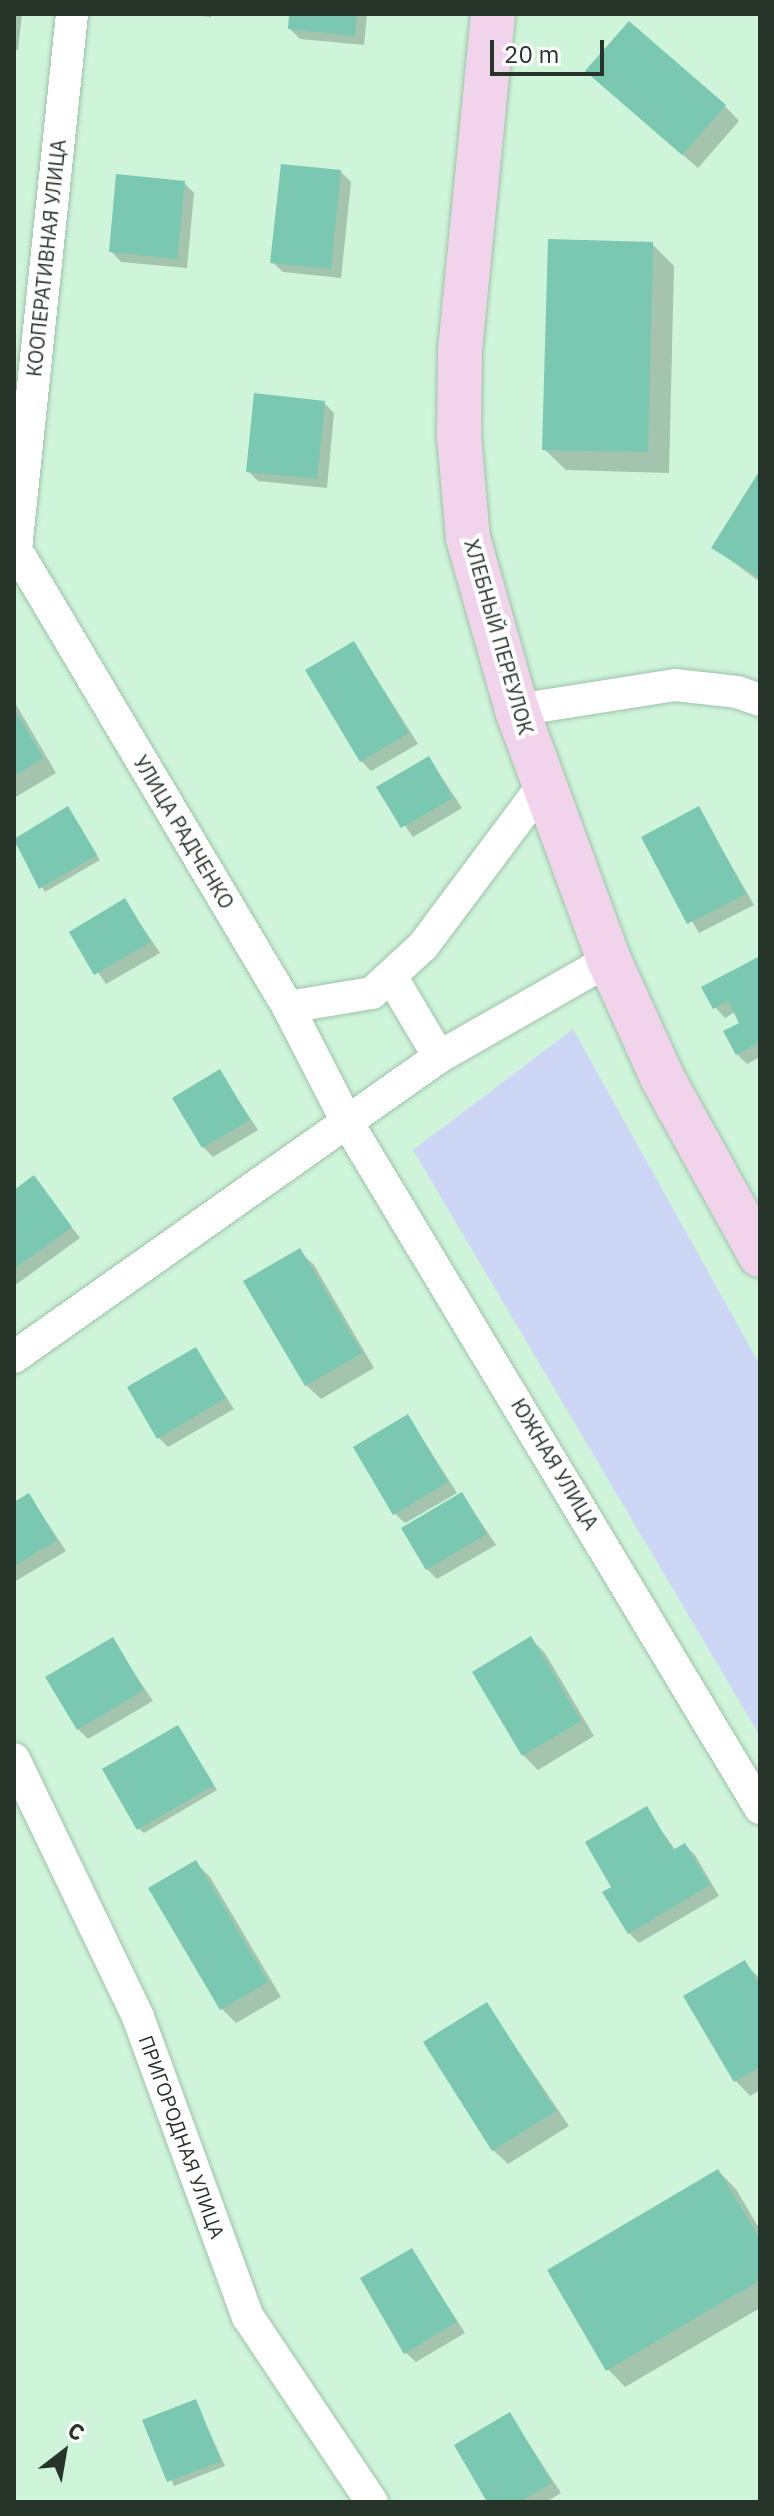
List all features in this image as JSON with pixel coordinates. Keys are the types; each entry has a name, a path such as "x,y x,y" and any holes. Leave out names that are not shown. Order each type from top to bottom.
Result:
{"street":[{"name":"КООПЕРАТИВНАЯ УЛИЦА","path":"15,547 72,14"},
{"name":"ХЛЕБНЫЙ ПЕРЕУЛОК","path":"493,14 460,352 459,436 468,538 517,710 609,960"},
{"name":"УЛИЦА РАДЧЕНКО","path":"15,547 288,1007 347,1122"},
{"path":"517,710 675,685 760,700"},
{"path":"288,1007 372,993 423,946 544,784"},
{"path":"14,1357 439,1057 609,960 664,1081 760,1255"},
{"path":"391,976 439,1057"},
{"name":"ЮЖНАЯ УЛИЦА","path":"347,1122 760,1808"},
{"name":"ПРИГОРОДНАЯ УЛИЦА","path":"14,1759 138,2017 248,2317 372,2502"}],"shaded area":[{"path":"573,1029 760,1365 760,1736 413,1150"}],"building":[{"path":"289,14 357,14 355,36 288,29"},
{"path":"629,21 726,105 682,155 585,71"},
{"path":"281,164 341,170 331,269 270,263"},
{"path":"116,174 185,181 177,259 109,252"},
{"path":"548,239 653,242 648,452 542,450"},
{"path":"254,393 325,401 317,479 246,472"},
{"path":"760,470 760,578 711,548"},
{"path":"354,641 409,733 360,762 305,670"},
{"path":"14,708 43,758 14,776"},
{"path":"429,756 453,798 401,828 376,787"},
{"path":"68,806 97,855 39,889 14,839"},
{"path":"699,806 746,894 687,924 641,837"},
{"path":"125,898 151,942 94,975 69,932"},
{"path":"760,956 760,1042 736,1055 723,1031 739,1023 728,1001 713,1009 701,987"},
{"path":"220,1069 250,1120 202,1148 172,1098"},
{"path":"34,1175 72,1227 14,1269 14,1190"},
{"path":"300,1248 362,1353 305,1386 243,1281"},
{"path":"196,1347 226,1398 157,1439 127,1387"},
{"path":"408,1414 448,1482 393,1515 353,1447"},
{"path":"462,1492 487,1534 426,1570 401,1528"},
{"path":"29,1493 57,1540 14,1566 14,1502"},
{"path":"531,1636 581,1721 522,1756 472,1672"},
{"path":"113,1637 144,1690 77,1730 45,1677"},
{"path":"178,1725 214,1785 137,1830 102,1769"},
{"path":"647,1806 673,1850 685,1843 710,1885 628,1934 602,1892 611,1887 585,1842"},
{"path":"196,1860 268,1982 220,2010 148,1888"},
{"path":"745,1960 760,1986 760,2067 734,2082 683,1996"},
{"path":"487,2002 556,2111 492,2151 423,2042"},
{"path":"718,2169 760,2239 760,2280 606,2371 547,2270"},
{"path":"412,2248 457,2322 404,2354 360,2278"},
{"path":"196,2399 221,2461 167,2482 142,2420"},
{"path":"510,2412 552,2483 520,2502 487,2502 454,2445"}]}
